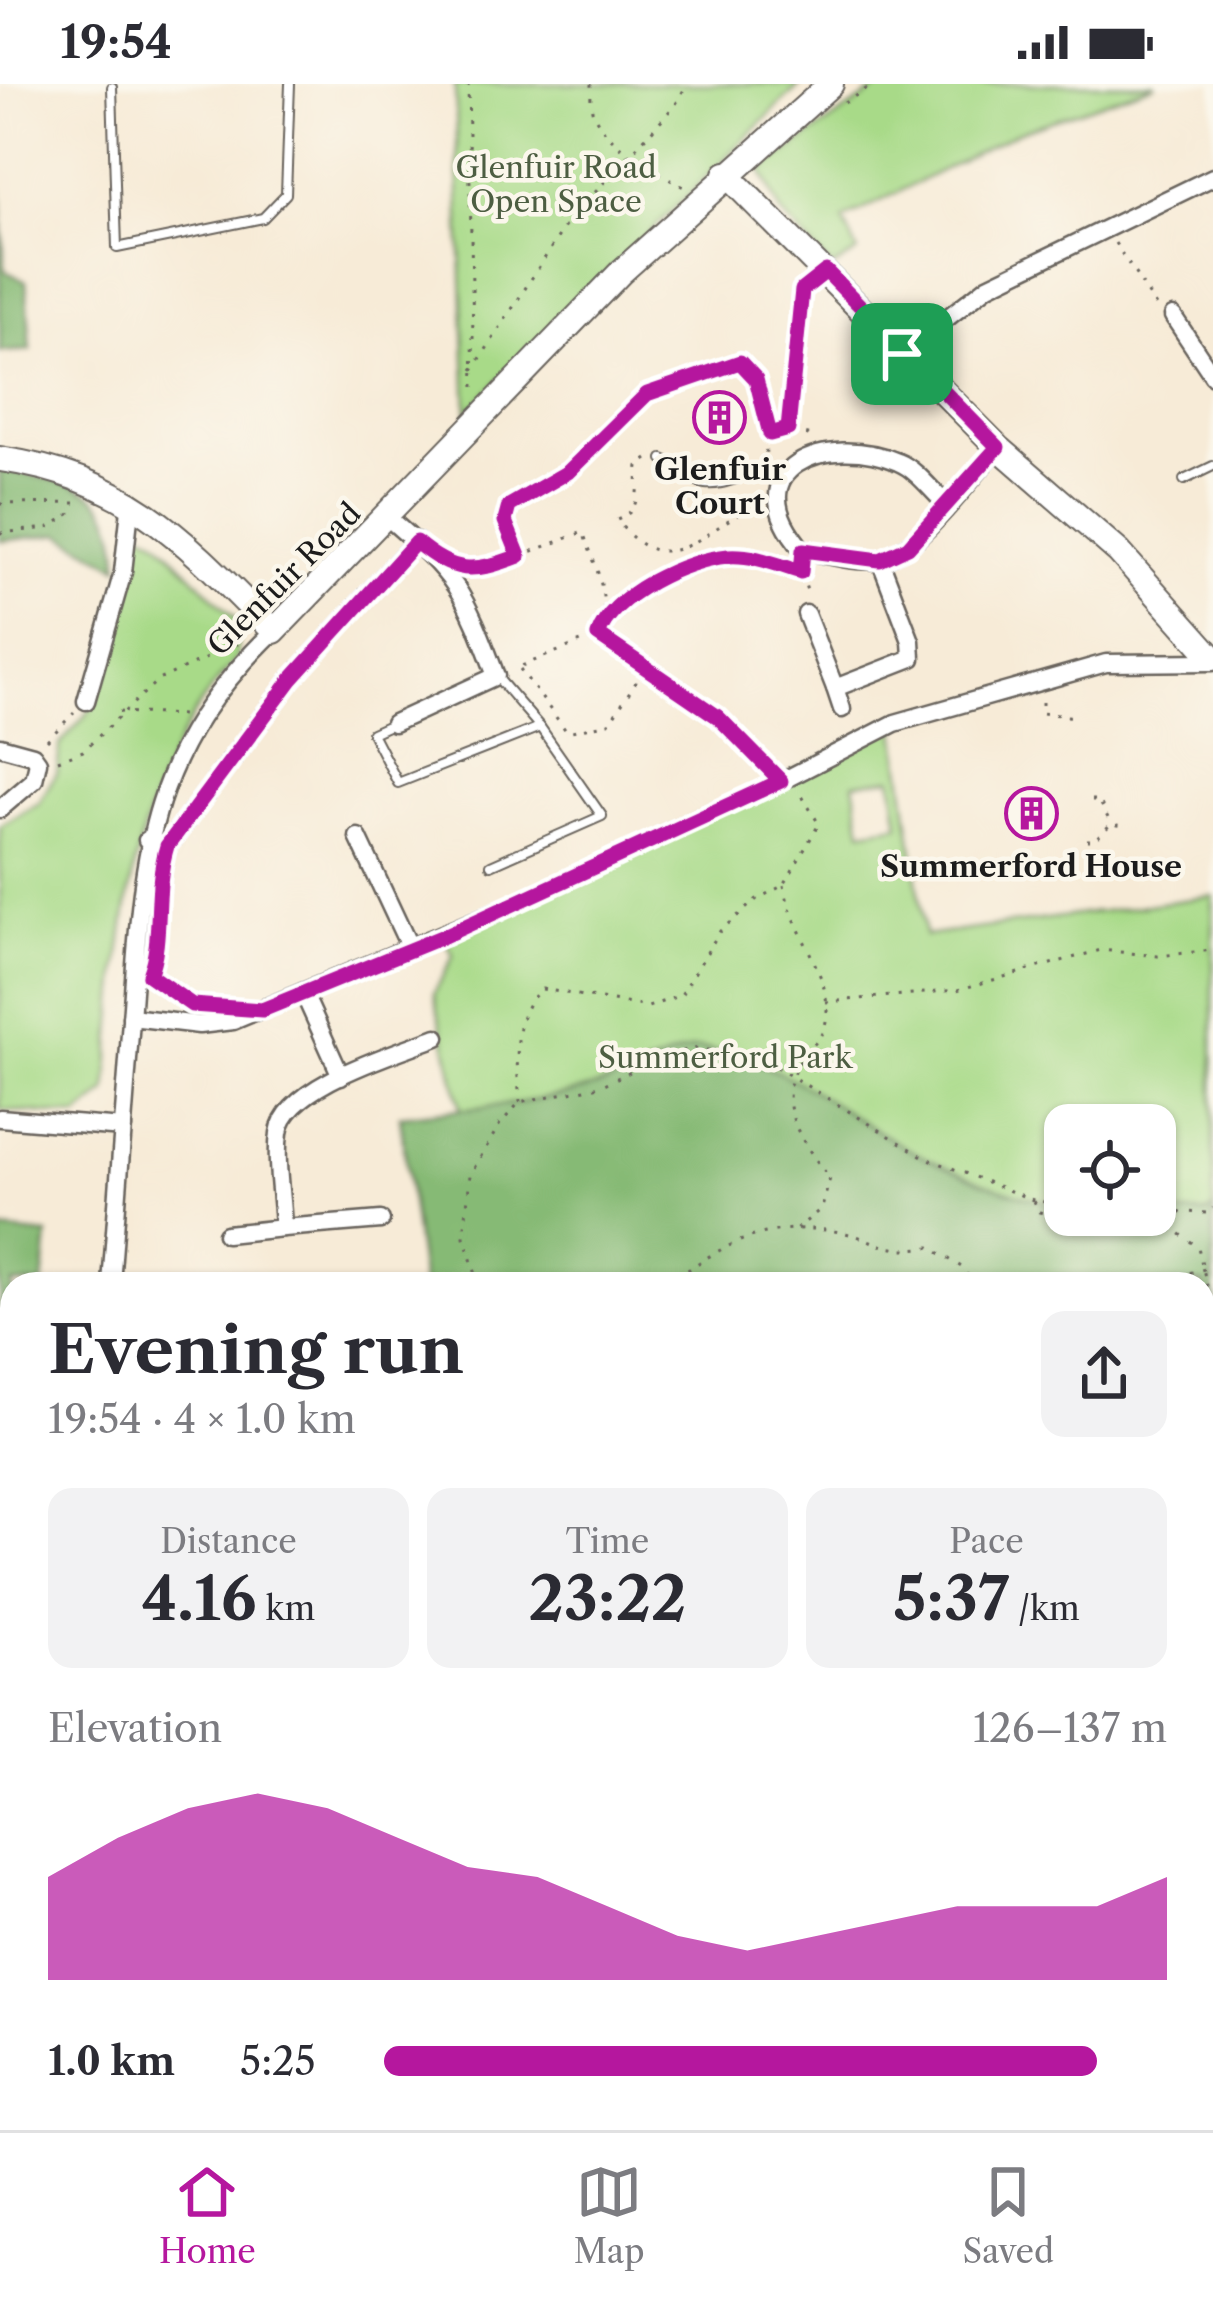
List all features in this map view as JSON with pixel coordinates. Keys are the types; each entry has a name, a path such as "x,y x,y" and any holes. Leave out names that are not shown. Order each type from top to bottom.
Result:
{"main road":[{"name":"Glenfuir Road","path":"274,631 621,272 726,174 833,97"},
{"path":"726,174 998,447 1119,552 1213,660"},
{"path":"0,459 74,474 121,495 175,531 274,631"}],"street":[{"path":"902,354 988,286 1213,177"},
{"path":"1173,316 1213,376"},
{"path":"947,505 905,464 841,452 806,456 783,474 775,498 784,528 803,550 880,560 908,547 947,505 998,447"},
{"path":"86,701 123,572 121,495"},
{"path":"387,517 442,564 466,596 496,676 394,723"},
{"path":"147,840 167,846 291,680 416,542"},
{"path":"835,688 912,658 911,641 880,560"},
{"path":"806,614 842,709"},
{"name":"Glenfuir Road","path":"111,1272 147,840 172,771 202,716 232,671 274,631"},
{"path":"785,779 895,723 1106,663 1213,660"},
{"path":"0,746 36,758 34,780 0,809"},
{"path":"358,837 410,948"},
{"path":"131,1017 199,1025 233,1021 498,911"},
{"path":"303,992 341,1076"},
{"path":"283,1228 279,1130 291,1105 341,1076 437,1037"},
{"path":"0,1118 122,1128"},
{"path":"226,1234 381,1220"}],"lane":[{"path":"112,87 117,248 263,218 286,194 290,84"},
{"path":"663,459 698,484 716,484 762,468 783,474"},
{"path":"1184,480 1213,466"},
{"path":"491,865 602,816 540,727 496,676"},
{"path":"394,723 372,733 398,784 540,727"}],"path":[{"path":"467,84 474,389"},
{"path":"591,84 592,112 632,154 702,196"},
{"path":"473,370 549,247 687,84"},
{"path":"833,97 874,84"},
{"path":"1106,229 1156,306 1173,316"},
{"path":"788,429 802,290 826,271"},
{"path":"519,556 505,521 509,506 568,472 647,394 740,362 756,379 770,434"},
{"path":"762,468 770,451 763,437 788,429 827,440"},
{"path":"663,459 644,460 638,466 638,503 631,514 617,520 639,543 677,553 743,509 775,498"},
{"path":"0,503 66,506 121,495"},
{"path":"0,533 48,528 70,514 66,506"},
{"path":"442,564 481,571 583,532 605,592 606,613 598,635 496,676"},
{"path":"606,613 683,569 728,556 801,572 803,550"},
{"path":"677,553 683,569"},
{"path":"36,758 83,751 118,712 189,663 274,631"},
{"path":"520,1102 517,1041 530,999 542,989 648,1006 681,995 720,931 757,898 784,885 819,824 785,779 718,717 598,635"},
{"path":"519,668 567,733 609,723 636,682 638,663"},
{"path":"1041,682 1042,712 1076,717"},
{"path":"36,758 86,701"},
{"path":"118,712 202,716"},
{"path":"498,911 785,779"},
{"path":"1092,800 1099,800 1111,824"},
{"path":"1111,824 1124,826"},
{"path":"1087,840 1094,840 1111,824"},
{"path":"784,885 790,920 826,1002 826,1032 792,1077 796,1132 830,1178 821,1208 794,1232"},
{"path":"826,1002 957,990 1101,950 1158,956 1213,950"},
{"path":"154,962 149,975 192,1005 209,1010"},
{"path":"475,1272 464,1237 470,1175 500,1124 520,1102 600,1086 671,1053 699,1048 741,1055 792,1077 924,1157 1044,1202"},
{"path":"1033,1200 1039,1211 1110,1226 1175,1231 1198,1247 1203,1270"},
{"path":"1176,1211 1208,1213 1213,1208"},
{"path":"684,1272 721,1245 757,1232 841,1232 891,1252 930,1247 966,1272"},
{"path":"1194,1272 1213,1268"}],"green space":[{"name":"Glenfuir Road Open Space","path":"455,84 801,84 467,412"},
{"path":"884,84 1156,84 1020,131 843,220 858,252 832,268 781,213 761,170"},
{"path":"0,187 5,271 26,281 31,350 0,352"},
{"path":"0,469 86,491 110,517 119,567 60,534 0,541"},
{"path":"136,528 157,539 236,620 238,658 201,703 172,753 151,806 125,918 107,1092 78,1116 0,1110 0,826 39,803 57,772 60,745 91,709 117,628"},
{"name":"Summerford Park","path":"895,723 925,936 1213,896 1213,1272 420,1272 400,1116 461,1109 434,993 453,956 444,936","holes":["892,778 899,825 862,831 854,783"]},
{"path":"699,1048 734,1056 792,1079 924,1157 993,1186 1044,1200 1044,1236 1176,1236 1176,1213 1208,1213 1213,1208 1213,1272 420,1272 400,1116 498,1106 609,1083"},
{"path":"0,1230 48,1235 44,1272 0,1272"}],"place":[{"name":"Glenfuir Court","path":"720,417"},
{"name":"Summerford House","path":"1031,814"}],"route":[{"path":"826,271 902,354 998,447 908,547 880,560 803,550 801,572 762,559 728,556 683,569 631,597 606,613 598,635 718,717 781,781 444,936 262,1010 209,1010 192,1005 149,975 154,962 156,882 167,846 291,680 416,542 442,564 481,571 519,556 505,521 509,506 568,472 647,394 731,363 740,362 756,379 770,434 788,429 802,290 826,271"}]}
